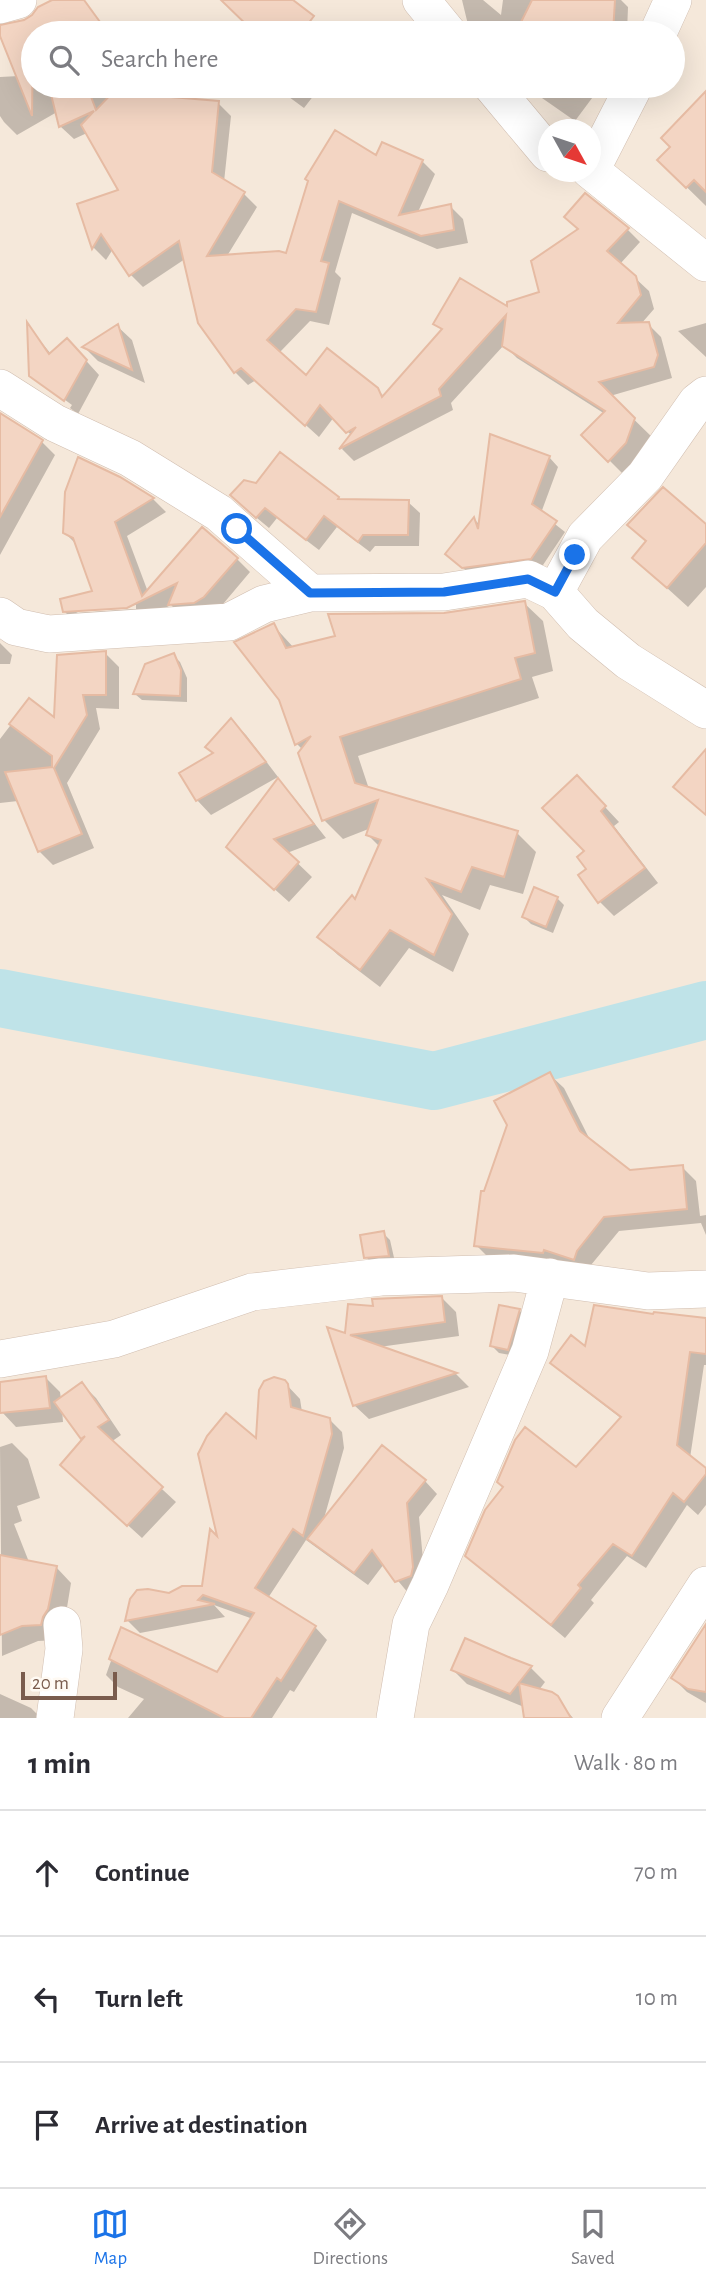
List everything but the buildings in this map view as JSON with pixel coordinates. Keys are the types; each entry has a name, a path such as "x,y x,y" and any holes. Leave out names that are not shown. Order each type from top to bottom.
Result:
{"street":[{"path":"0,5 18,0"},
{"path":"421,0 439,21"},
{"path":"663,21 673,0"},
{"path":"502,98 538,141"},
{"path":"601,150 628,98"},
{"path":"601,178 706,263"},
{"path":"0,388 55,423 130,458 219,513 310,593"},
{"path":"555,592 584,537 645,476 697,402 706,395"},
{"path":"0,616 16,627 49,634 229,622 264,604 310,593 444,592 528,579 555,592 583,624 628,660 706,710"},
{"path":"0,1359 114,1339 252,1292 381,1277 514,1273 648,1291 706,1289"},
{"path":"395,1718 411,1624 530,1351 550,1277"},
{"path":"634,1713 706,1585"},
{"path":"55,1718 64,1649 62,1625"}],"shaded area":[{"path":"0,0 706,0 706,1718 0,1718"}],"waterway":[{"path":"0,998 434,1081 706,1010"}],"route":[{"path":"237,529 310,593 444,592 528,579 555,592 575,555"}]}
